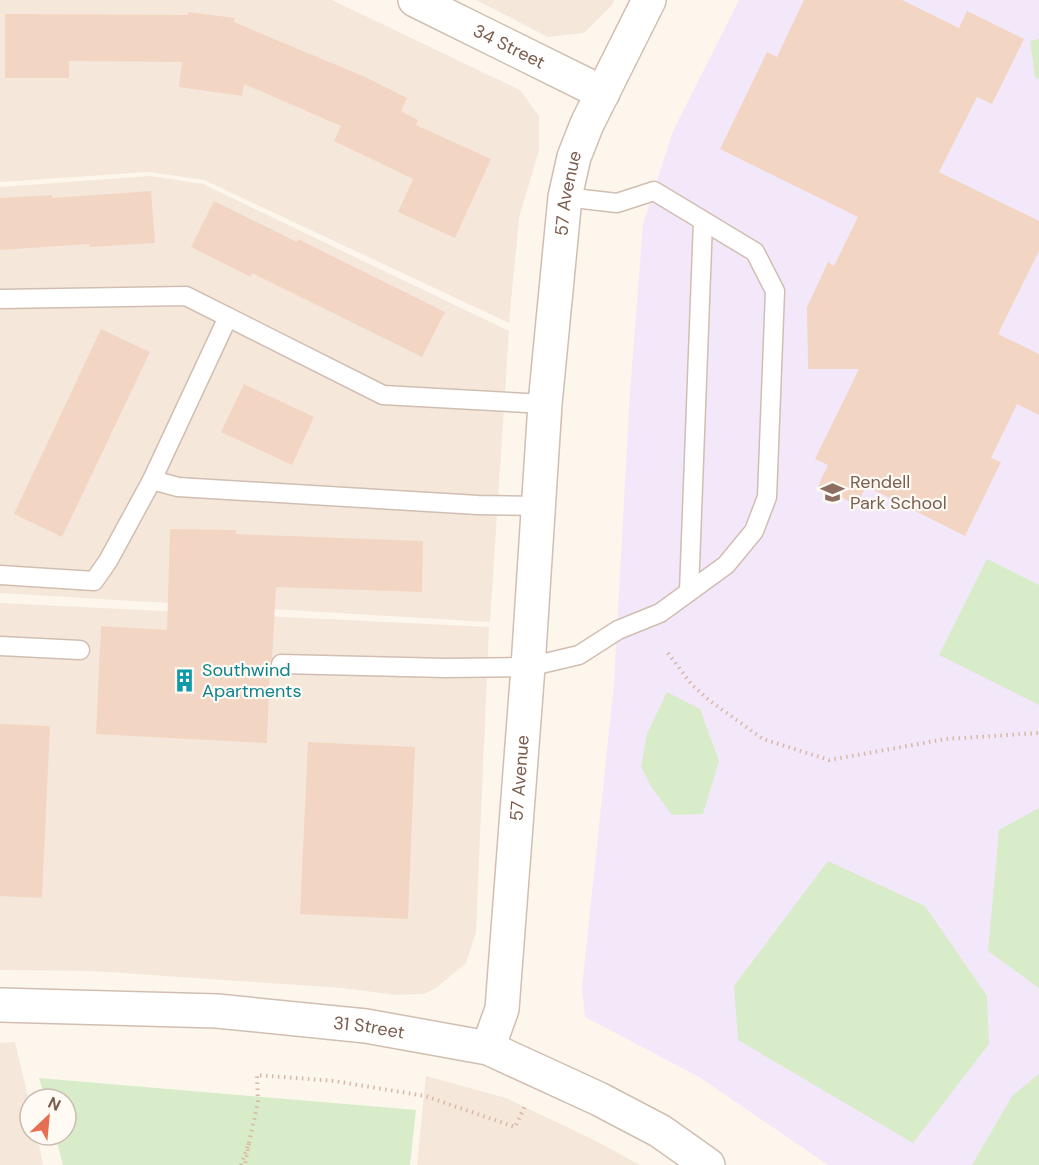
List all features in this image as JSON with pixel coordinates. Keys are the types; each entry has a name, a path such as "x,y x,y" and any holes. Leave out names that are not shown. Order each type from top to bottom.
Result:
{"street":[{"name":"34 Street","path":"415,0 603,93"},
{"name":"57 Avenue","path":"488,1048 502,1009 545,404 565,197 574,157 649,0"},
{"name":"31 Street","path":"0,1005 217,1011 366,1026 488,1048 599,1099 660,1131 708,1165"}],"lane":[{"path":"281,664 446,668 528,667 579,655 618,630 660,613 726,565 754,531 767,497 775,291 755,252 654,191 616,203 565,197"},
{"path":"688,592 703,221"},
{"path":"0,298 186,296 383,395 545,404"},
{"path":"0,575 94,580 108,561 152,480 228,317"},
{"path":"152,480 178,487 478,505 539,506"},
{"path":"0,646 80,650"}],"path":[{"path":"668,652 692,685 710,701 764,739 829,760 946,739 1039,733"},
{"path":"243,1165 258,1102 257,1075 334,1081 425,1096 515,1127 525,1106"}],"shaded area":[{"path":"0,0 332,0 520,90 539,116 539,150 519,218 509,323 204,180 149,172 0,182"},
{"path":"476,0 614,0 612,5 584,33 548,37"},
{"name":"Rendell Park School","path":"739,0 1039,0 1039,1165 828,1165 699,1077 585,1017 582,988 614,683 630,392 643,224 673,131"},
{"path":"150,176 203,184 509,331 490,622 0,593 0,187"},
{"path":"0,603 489,627 476,932 466,963 436,988 424,994 396,995 342,988 93,971 0,970"},
{"path":"15,1042 26,1087 18,1087 18,1147 39,1147 43,1165 0,1165 0,1043"},
{"path":"426,1076 506,1098 640,1165 417,1165"}],"green space":[{"path":"1039,39 1039,79 1035,77 1030,41"},
{"path":"987,559 1039,585 1039,705 939,655"},
{"path":"667,692 700,709 719,761 703,814 672,815 652,788 641,767 647,734"},
{"path":"1039,808 1039,988 988,951 999,830"},
{"path":"828,861 925,906 987,996 989,1044 913,1143 738,1040 734,986"},
{"path":"1039,1074 1039,1165 972,1165 1012,1096"},
{"path":"39,1078 416,1110 410,1165 63,1165 58,1147 78,1147 78,1087 42,1087"}],"building":[{"path":"804,0 902,0 959,28 967,11 1024,39 992,104 977,97 939,172 1039,221 1039,251 998,334 1039,354 1039,415 1017,404 991,458 1001,462 965,536 866,486 857,505 818,486 828,465 815,459 859,369 808,369 807,307 828,262 834,266 858,217 720,149 767,52 777,57"},
{"path":"188,12 235,18 234,22 365,77 407,98 401,111 418,120 416,125 491,159 455,238 398,212 413,179 334,141 341,126 244,84 242,96 179,87 182,62 69,61 69,78 5,78 5,14 188,15"},
{"path":"151,191 155,243 89,247 89,244 0,250 0,198 52,195 52,198"},
{"path":"214,201 297,242 298,239 445,312 422,357 252,273 251,277 191,247"},
{"path":"101,329 150,352 62,537 14,514"},
{"path":"244,384 314,417 292,465 221,432"},
{"path":"170,529 236,530 236,534 423,541 422,592 276,587 267,743 96,734 101,626 167,630"},
{"path":"0,724 50,726 42,898 0,896"},
{"name":"Southwind Apartments","path":"308,742 415,747 408,919 300,914"}],"place":[{"name":"Rendell Park School","path":"832,492"},
{"name":"Southwind Apartments","path":"184,680"}]}
